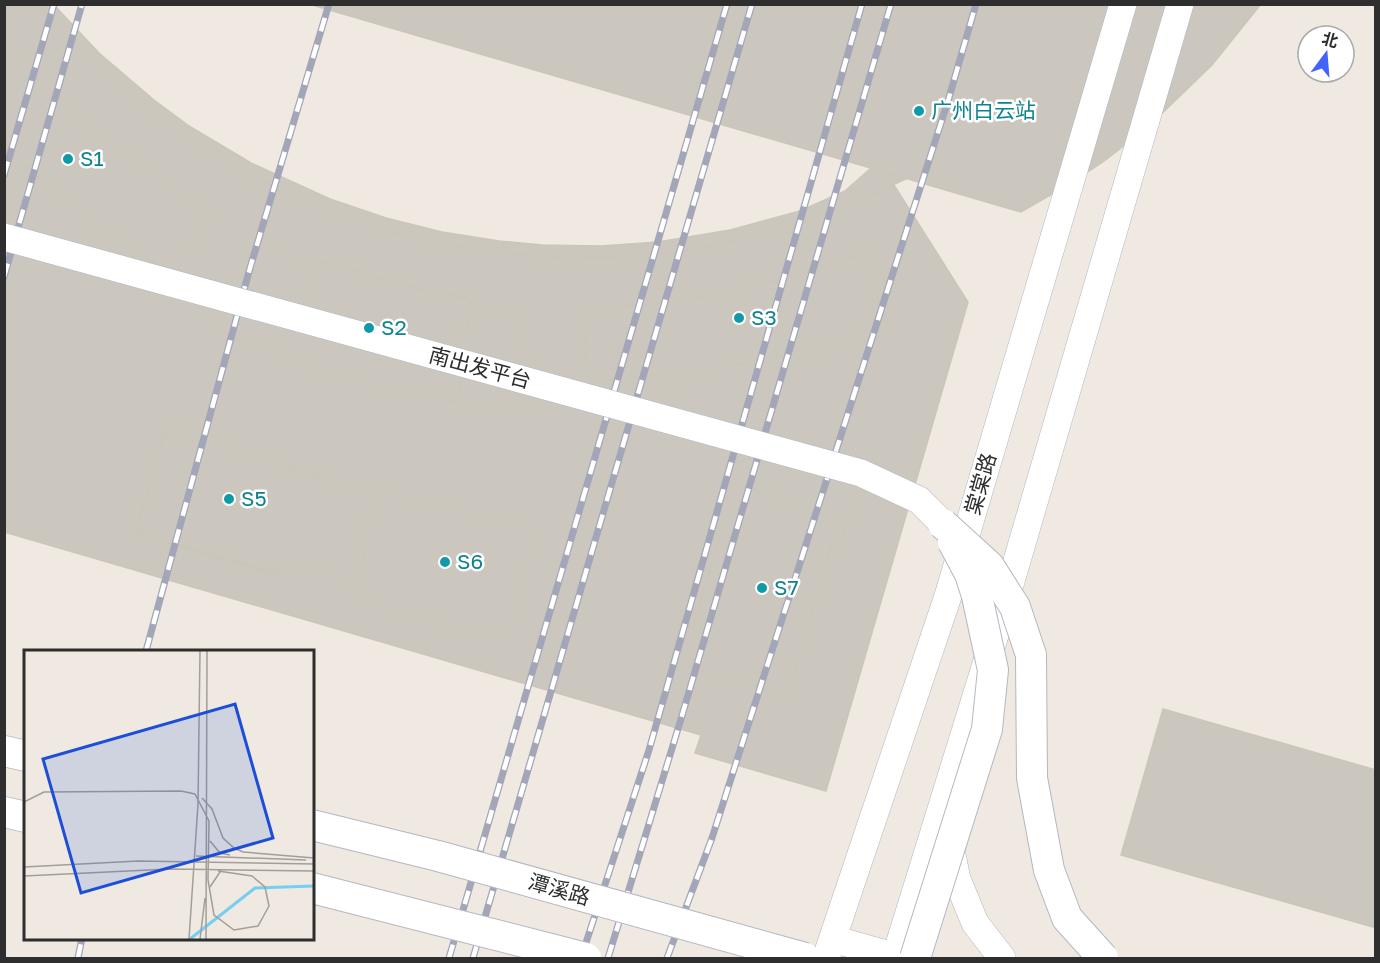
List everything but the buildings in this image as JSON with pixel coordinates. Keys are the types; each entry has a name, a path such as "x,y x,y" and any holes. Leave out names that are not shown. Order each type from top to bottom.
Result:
{"main road":[{"path":"901,958 987,729 993,670 970,574 943,524"},
{"path":"943,524 988,566 1015,608 1031,655 1032,778 1049,870 1067,918 1103,958"},
{"path":"4,751 24,756"},
{"path":"4,812 24,817"},
{"name":"潭溪路","path":"314,825 438,856 805,958"},
{"path":"314,889 586,958"}],"street":[{"name":"棠棠路","path":"829,949 948,596 1123,4"},
{"path":"829,949 901,958 942,807 999,622 1180,4"},
{"name":"南出发平台","path":"4,237 861,473 919,500 943,524"},
{"path":"942,807 957,879 975,923 1002,958"}],"railway":[{"path":"4,175 54,4"},
{"path":"4,277 82,4"},
{"path":"146,650 250,268 329,4"},
{"path":"449,958 727,4"},
{"path":"473,958 752,4"},
{"path":"581,958 649,750 862,4"},
{"path":"608,958 681,719 891,4"},
{"path":"667,958 712,838 948,101 976,4"},
{"path":"78,958 82,939"}],"place":[{"name":"广州白云站","path":"919,111"},
{"name":"S1","path":"68,159"},
{"name":"S3","path":"739,318"},
{"name":"S2","path":"369,328"},
{"name":"S5","path":"229,499"},
{"name":"S6","path":"445,562"},
{"name":"S7","path":"762,588"}]}
